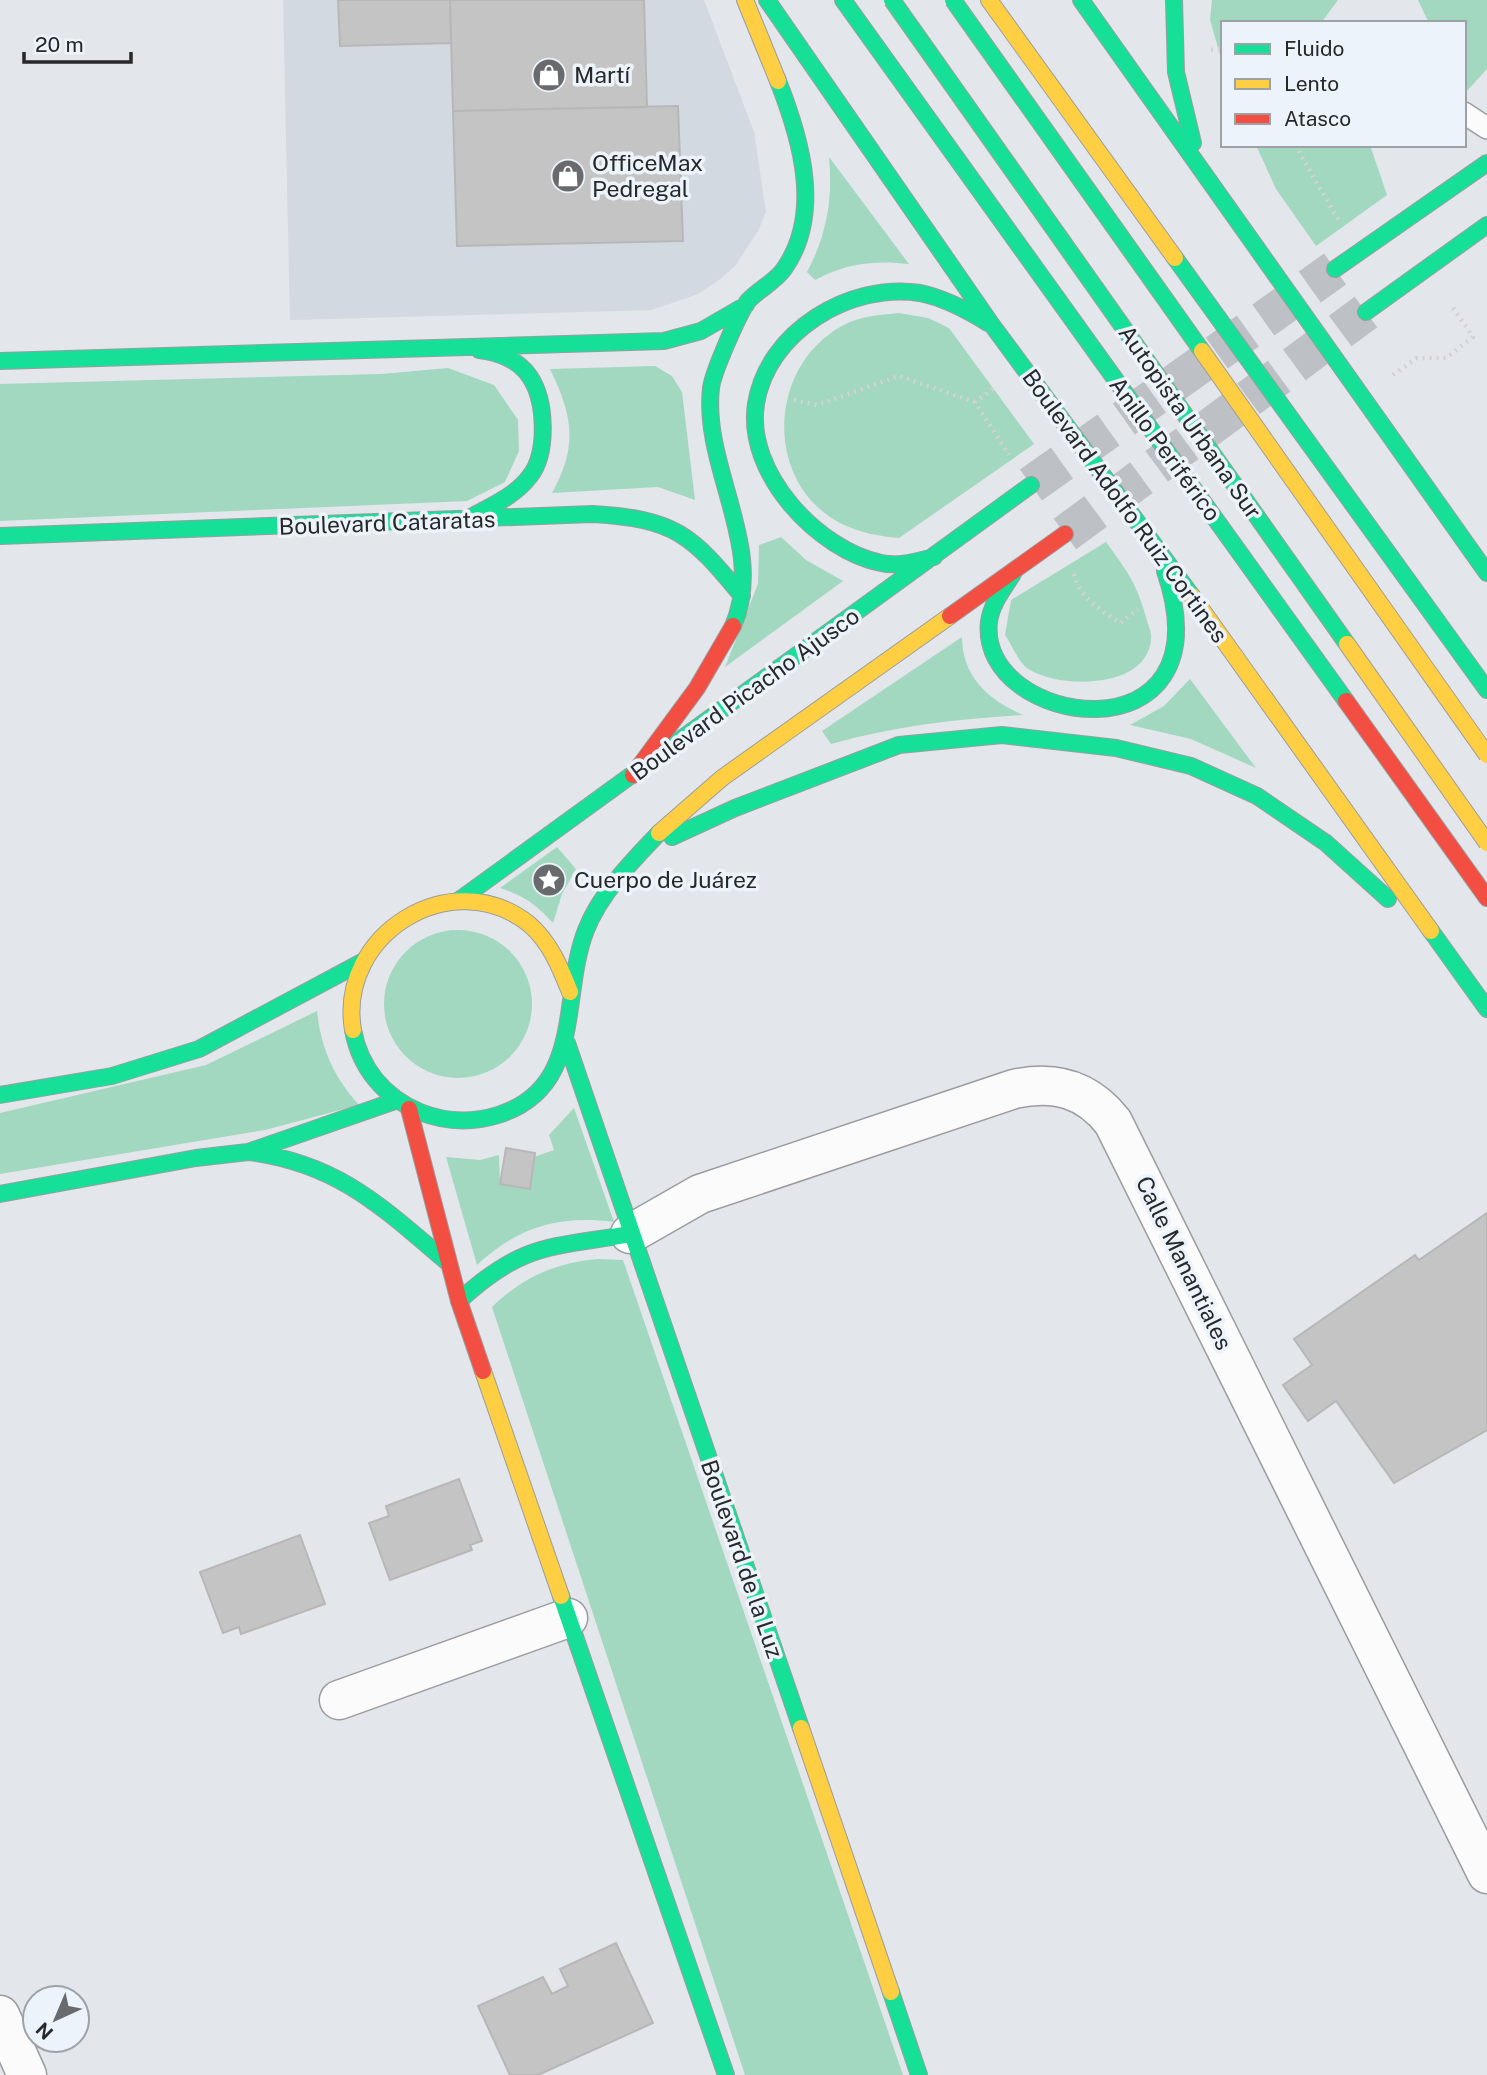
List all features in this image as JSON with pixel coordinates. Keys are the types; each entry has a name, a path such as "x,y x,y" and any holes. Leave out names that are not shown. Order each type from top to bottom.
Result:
{"main road":[{"path":"0,361 664,341 701,331 746,305 784,268 798,236 804,204 797,132 782,86 745,0"},
{"name":"Boulevard Adolfo Ruiz Cortines","path":"767,0 992,325 1144,528 1487,1009"},
{"name":"Anillo Periférico","path":"843,0 1487,898"},
{"name":"Autopista Urbana Sur","path":"892,0 1487,844"},
{"path":"953,0 1487,755"},
{"path":"989,0 1487,690"},
{"path":"1001,0 1050,87"},
{"path":"1081,0 1487,573"},
{"path":"1174,0 1174,57 1180,97 1205,174"},
{"path":"1335,269 1487,163"},
{"path":"1366,312 1487,225"},
{"path":"936,557 883,564 847,552 810,525 773,476 759,445 755,413 762,377 798,330 836,304 856,296 879,291 923,294 969,310 992,325"},
{"path":"633,775 714,664 742,596 740,552 724,497 709,405 715,366 746,305"},
{"path":"458,347 498,351 530,377 542,420 537,466 517,491 465,521"},
{"name":"Boulevard Picacho Ajusco","path":"458,901 936,557 1031,485"},
{"name":"Boulevard Cataratas","path":"0,536 465,521 593,514 640,516 668,524 696,541 742,596"},
{"path":"1015,571 989,622 990,639 1000,662 1020,688 1040,699 1065,706 1089,708 1137,701 1151,693 1167,676 1179,635 1168,579 1144,528"},
{"path":"570,992 586,929 639,853 718,780 1065,534"},
{"path":"639,853 735,808 899,745 1002,735 1116,748 1191,766 1257,796 1326,844 1440,946"},
{"path":"458,901 497,907 531,926 556,956 570,992 572,1018 567,1043 554,1073 533,1097 504,1114 473,1122 440,1120 402,1105 371,1075 357,1049 351,1019 352,989 362,962 379,937 402,918 429,905 458,901"},
{"path":"0,1095 111,1076 199,1049 362,962"},
{"name":"Boulevard de la Luz","path":"567,1043 919,2075"},
{"path":"0,1194 196,1158 248,1152 402,1105"},
{"path":"402,1105 458,1301 726,2075"},
{"path":"248,1152 293,1159 331,1174 364,1193 447,1262"},
{"path":"458,1301 487,1276 519,1256 572,1241 604,1240 630,1234"}],"street":[{"name":"Calle Manantiales","path":"630,1234 700,1194 1014,1089 1052,1084 1079,1093 1102,1108 1120,1135 1487,1874"},
{"path":"339,1700 568,1618"},
{"path":"0,2014 27,2075"}],"lane":[{"path":"1466,114 1487,128"}],"path":[{"path":"1211,50 1221,49"},
{"path":"1296,147 1341,225"},
{"path":"1393,374 1416,358 1446,358 1473,337 1451,306"},
{"path":"782,398 817,405 899,376 975,402 1010,457"},
{"path":"975,402 1000,385"},
{"path":"1072,565 1076,584 1091,603 1120,623 1142,606"}],"shaded area":[{"path":"283,0 704,0 754,132 766,212 758,231 735,266 719,280 698,294 652,310 290,320"}],"green space":[{"path":"1212,0 1338,0 1322,21 1221,21 1221,58 1210,20"},
{"path":"1418,0 1487,0 1487,69 1466,92 1466,21 1428,21"},
{"path":"1257,147 1371,147 1387,195 1316,246 1276,189"},
{"path":"829,157 909,264 861,264 815,280 807,272 827,216"},
{"path":"899,313 928,318 949,328 1034,444 899,538 870,534 849,527 816,506 798,482 788,455 784,425 788,396 799,369 817,345 842,326 855,320"},
{"path":"655,366 672,376 682,392 695,500 658,487 552,493 566,460 569,431 564,402 550,369"},
{"path":"448,368 494,385 518,420 519,451 505,482 467,501 0,521 0,384 381,374"},
{"path":"781,537 806,560 843,581 725,667 758,584 759,545"},
{"path":"1106,542 1130,577 1142,605 1151,636 1146,655 1136,667 1120,676 1101,680 1062,680 1030,670 1019,659 1005,635 1011,600"},
{"path":"962,637 963,651 972,675 999,702 1023,715 926,724 831,744 822,731"},
{"path":"1190,679 1256,768 1191,739 1130,725 1164,706"},
{"path":"557,847 576,869 562,894 553,923 529,901 500,888"},
{"path":"458,930 486,936 510,952 526,976 532,1004 526,1032 510,1056 486,1072 458,1078 430,1072 406,1056 390,1032 384,1004 390,976 406,952 430,936"},
{"path":"317,1011 330,1062 342,1084 359,1105 265,1130 0,1174 0,1113 206,1065"},
{"path":"574,1108 614,1222 575,1220 540,1227 508,1241 477,1265 446,1157 480,1160 499,1155 500,1184 529,1189 534,1157 554,1150 549,1135"},
{"path":"598,1259 623,1260 903,2075 745,2075 492,1307 516,1287 540,1273 568,1264"}],"building":[{"path":"338,0 450,0 451,43 340,46"},
{"name":"Martí","path":"450,0 644,0 647,107 453,111"},
{"name":"OfficeMax Pedregal","path":"678,106 683,241 457,246 453,111"},
{"path":"506,1148 535,1153 530,1189 500,1184"},
{"path":"1487,1213 1487,1430 1394,1483 1336,1401 1308,1421 1283,1385 1312,1365 1294,1339 1415,1255 1419,1260"},
{"path":"459,1479 482,1541 470,1545 472,1550 390,1580 369,1523 389,1516 386,1506"},
{"path":"300,1535 325,1604 241,1634 239,1627 223,1633 200,1572"},
{"path":"616,1943 653,2023 538,2075 510,2075 478,2006 543,1977 552,1994 568,1986 560,1969"}],"tunnel":[{"path":"1031,485 1335,269"},
{"path":"1065,534 1366,312"}],"traffic: fast":[{"path":"767,0 992,325 1192,596"},
{"path":"843,0 1346,701"},
{"path":"892,0 1347,644"},
{"path":"953,0 1202,351"},
{"path":"1081,0 1487,573"},
{"path":"1174,0 1176,72 1193,143"},
{"path":"733,626 741,597 743,567 739,538 715,448 711,388 721,357 744,308 752,297 784,269 796,248 803,225 804,176 800,151 778,81"},
{"path":"1335,269 1487,163"},
{"path":"1366,312 1487,225"},
{"path":"1175,258 1487,690"},
{"path":"934,557 901,564 881,563 857,555 833,542 811,525 774,481 762,456 756,430 756,404 763,378 776,355 794,334 816,317 840,304 893,292 920,293 956,305 988,323"},
{"path":"0,361 664,341 701,331 746,305"},
{"path":"473,516 511,494 530,476 540,454 543,427 539,399 530,377 508,358 479,350"},
{"path":"458,901 1031,485"},
{"path":"0,536 593,514 621,516 644,520 679,534 709,558 742,596"},
{"path":"1013,574 998,596 990,615 996,658 1021,686 1057,704 1097,709 1135,700 1164,676 1176,633 1165,571"},
{"path":"672,837 735,808 899,745 1002,735 1116,748 1191,766 1257,796 1326,843 1388,899"},
{"path":"353,1030 361,1057 376,1080 395,1098 420,1112 449,1119 468,1120 498,1115 526,1102 545,1084 557,1062 565,1037 578,956 592,917 618,878 659,833"},
{"path":"1431,931 1487,1009"},
{"path":"0,1095 112,1076 199,1049 362,962"},
{"path":"567,1043 801,1728"},
{"path":"0,1194 196,1158 248,1152 395,1101"},
{"path":"250,1152 309,1167 358,1191 447,1262"},
{"path":"459,1301 481,1282 520,1258 558,1246 630,1234"},
{"path":"561,1596 726,2075"},
{"path":"891,1992 919,2075"}],"traffic: slow":[{"path":"745,0 778,81"},
{"path":"989,0 1175,258"},
{"path":"1202,351 1487,755"},
{"path":"1192,596 1431,931"},
{"path":"659,833 722,778 950,616"},
{"path":"1347,644 1487,843"},
{"path":"353,1030 353,995 363,964 381,938 406,918 435,905 467,901 499,907 529,924 549,947 570,992"},
{"path":"483,1371 561,1596"},
{"path":"801,1728 891,1992"}],"traffic: jam":[{"path":"950,616 1065,534"},
{"path":"633,775 697,688 733,626"},
{"path":"1346,701 1487,898"},
{"path":"409,1109 459,1301 483,1371"}],"place":[{"name":"Martí","path":"549,75"},
{"name":"OfficeMax Pedregal","path":"568,176"},
{"name":"Cuerpo de Juárez","path":"549,880"}]}
